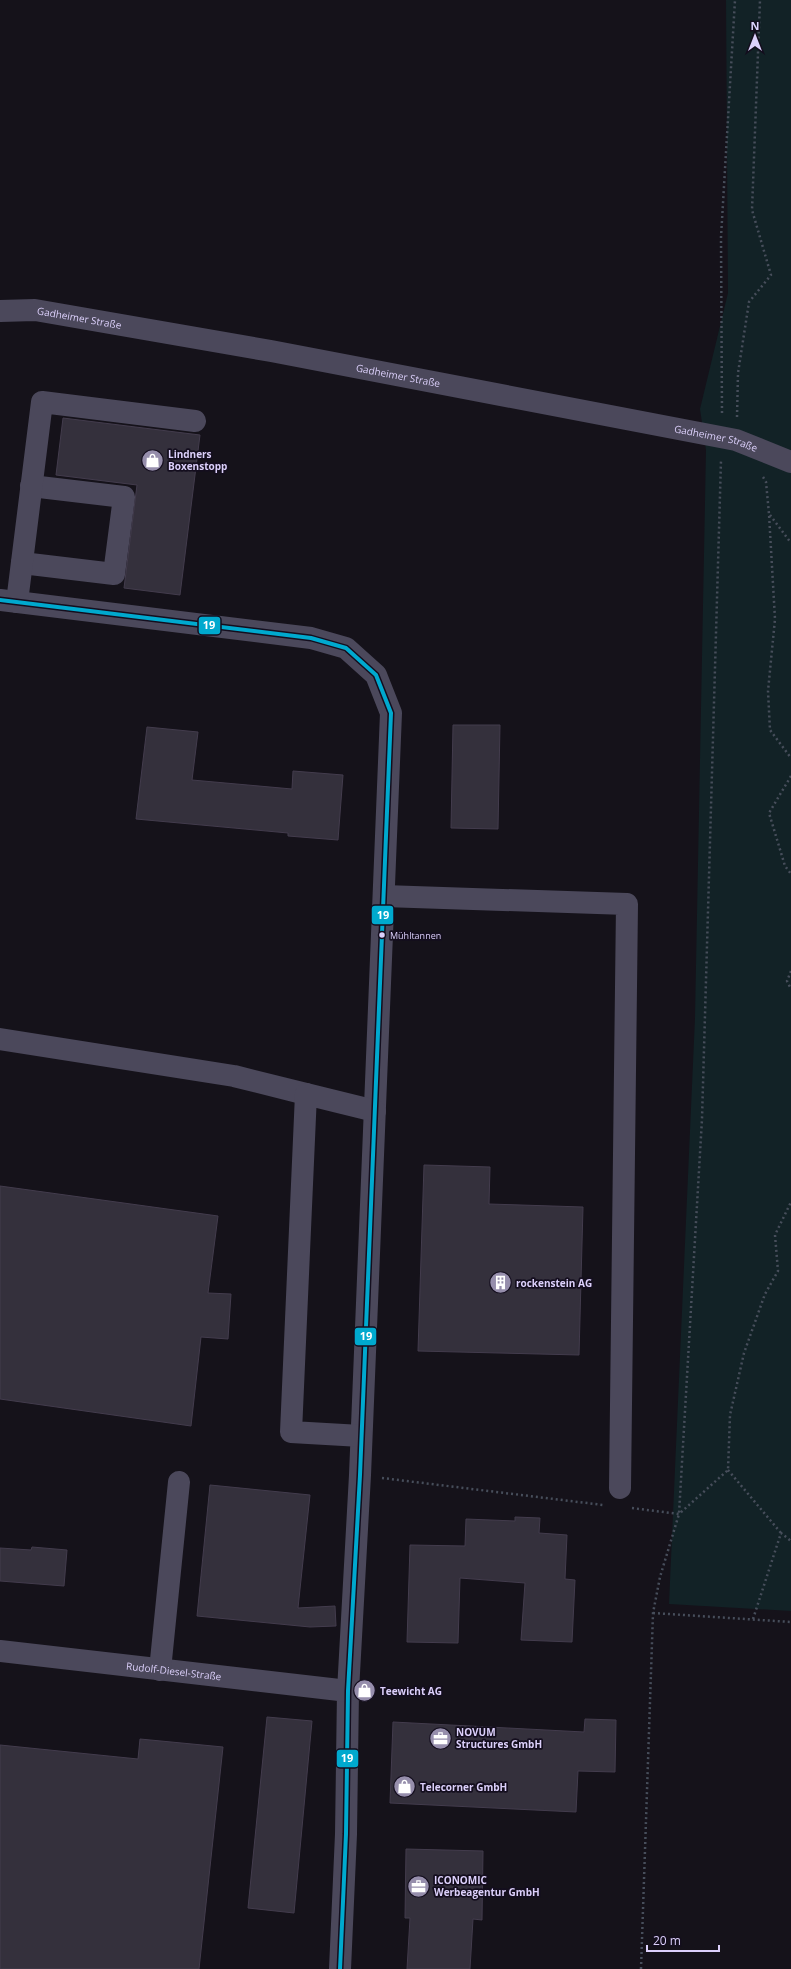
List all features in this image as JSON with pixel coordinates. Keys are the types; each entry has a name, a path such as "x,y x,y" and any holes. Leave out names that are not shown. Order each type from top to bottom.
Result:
{"street":[{"name":"Gadheimer Straße","path":"0,311 35,310 256,348 729,439 791,462"},
{"path":"195,421 42,402 22,563 8,601 311,638 346,648 376,675 391,713 360,1475 348,1691 346,1834 340,1969"},
{"path":"22,563 114,574 124,498 31,486"},
{"path":"384,896 627,904 618,1500"},
{"path":"0,1039 234,1076 375,1111"},
{"path":"306,1094 291,1432 361,1436"},
{"path":"160,1670 179,1482"},
{"name":"Rudolf-Diesel-Straße","path":"0,1651 348,1691"}],"path":[{"path":"641,1969 653,1613 660,1577 679,1514 702,1119 729,439 721,237 735,0"},
{"path":"729,439 749,302 771,275 752,210 760,0"},
{"path":"762,476 766,482 769,514 775,619 768,691 770,730 791,758"},
{"path":"769,514 791,543"},
{"path":"791,776 769,813 785,866 791,874"},
{"path":"791,971 787,981 791,990"},
{"path":"791,1202 775,1235 778,1271 765,1294 747,1345 730,1415 728,1470 781,1533 791,1541"},
{"path":"679,1514 728,1470"},
{"path":"360,1475 618,1500 679,1514"},
{"path":"753,1619 781,1533"},
{"path":"653,1613 791,1622"}],"shaded area":[{"path":"726,0 791,0 791,1611 669,1604 695,1018 706,450 700,409 728,293"}],"building":[{"path":"63,418 200,435 180,595 124,588 137,485 56,475"},
{"path":"453,725 500,725 498,829 451,828"},
{"path":"147,727 198,732 192,780 292,789 293,771 343,775 338,840 288,836 288,833 136,819"},
{"name":"rockenstein AG","path":"424,1165 490,1167 489,1204 583,1207 579,1355 418,1351"},
{"path":"0,1186 218,1216 208,1293 231,1294 228,1339 201,1337 191,1426 0,1399"},
{"path":"210,1485 310,1495 298,1608 335,1606 336,1626 310,1627 197,1616"},
{"path":"515,1517 540,1518 539,1533 567,1535 565,1579 575,1580 572,1642 521,1640 525,1583 460,1578 458,1643 407,1642 410,1545 465,1546 466,1519 515,1521"},
{"path":"32,1547 67,1550 64,1586 0,1581 0,1548 31,1550"},
{"path":"267,1717 312,1721 294,1913 248,1908"},
{"path":"585,1719 616,1720 615,1772 578,1771 576,1812 390,1803 393,1722 584,1732"},
{"path":"140,1739 223,1747 199,1969 0,1969 0,1745 138,1759"},
{"path":"406,1849 483,1851 482,1920 473,1919 470,1969 407,1969 410,1918 405,1918"}],"transit line":[{"name":"19","path":"0,600 311,638 346,648 376,675 391,713 360,1475 348,1691 346,1834 340,1969"}],"place":[{"name":"Lindners Boxenstopp","path":"152,460"},
{"name":"Mühltannen","path":"382,935"},
{"name":"rockenstein AG","path":"500,1283"},
{"name":"Teewicht AG","path":"365,1691"},
{"name":"NOVUM Structures GmbH","path":"440,1738"},
{"name":"Telecorner GmbH","path":"404,1787"},
{"name":"ICONOMIC Werbeagentur GmbH","path":"419,1886"}]}
